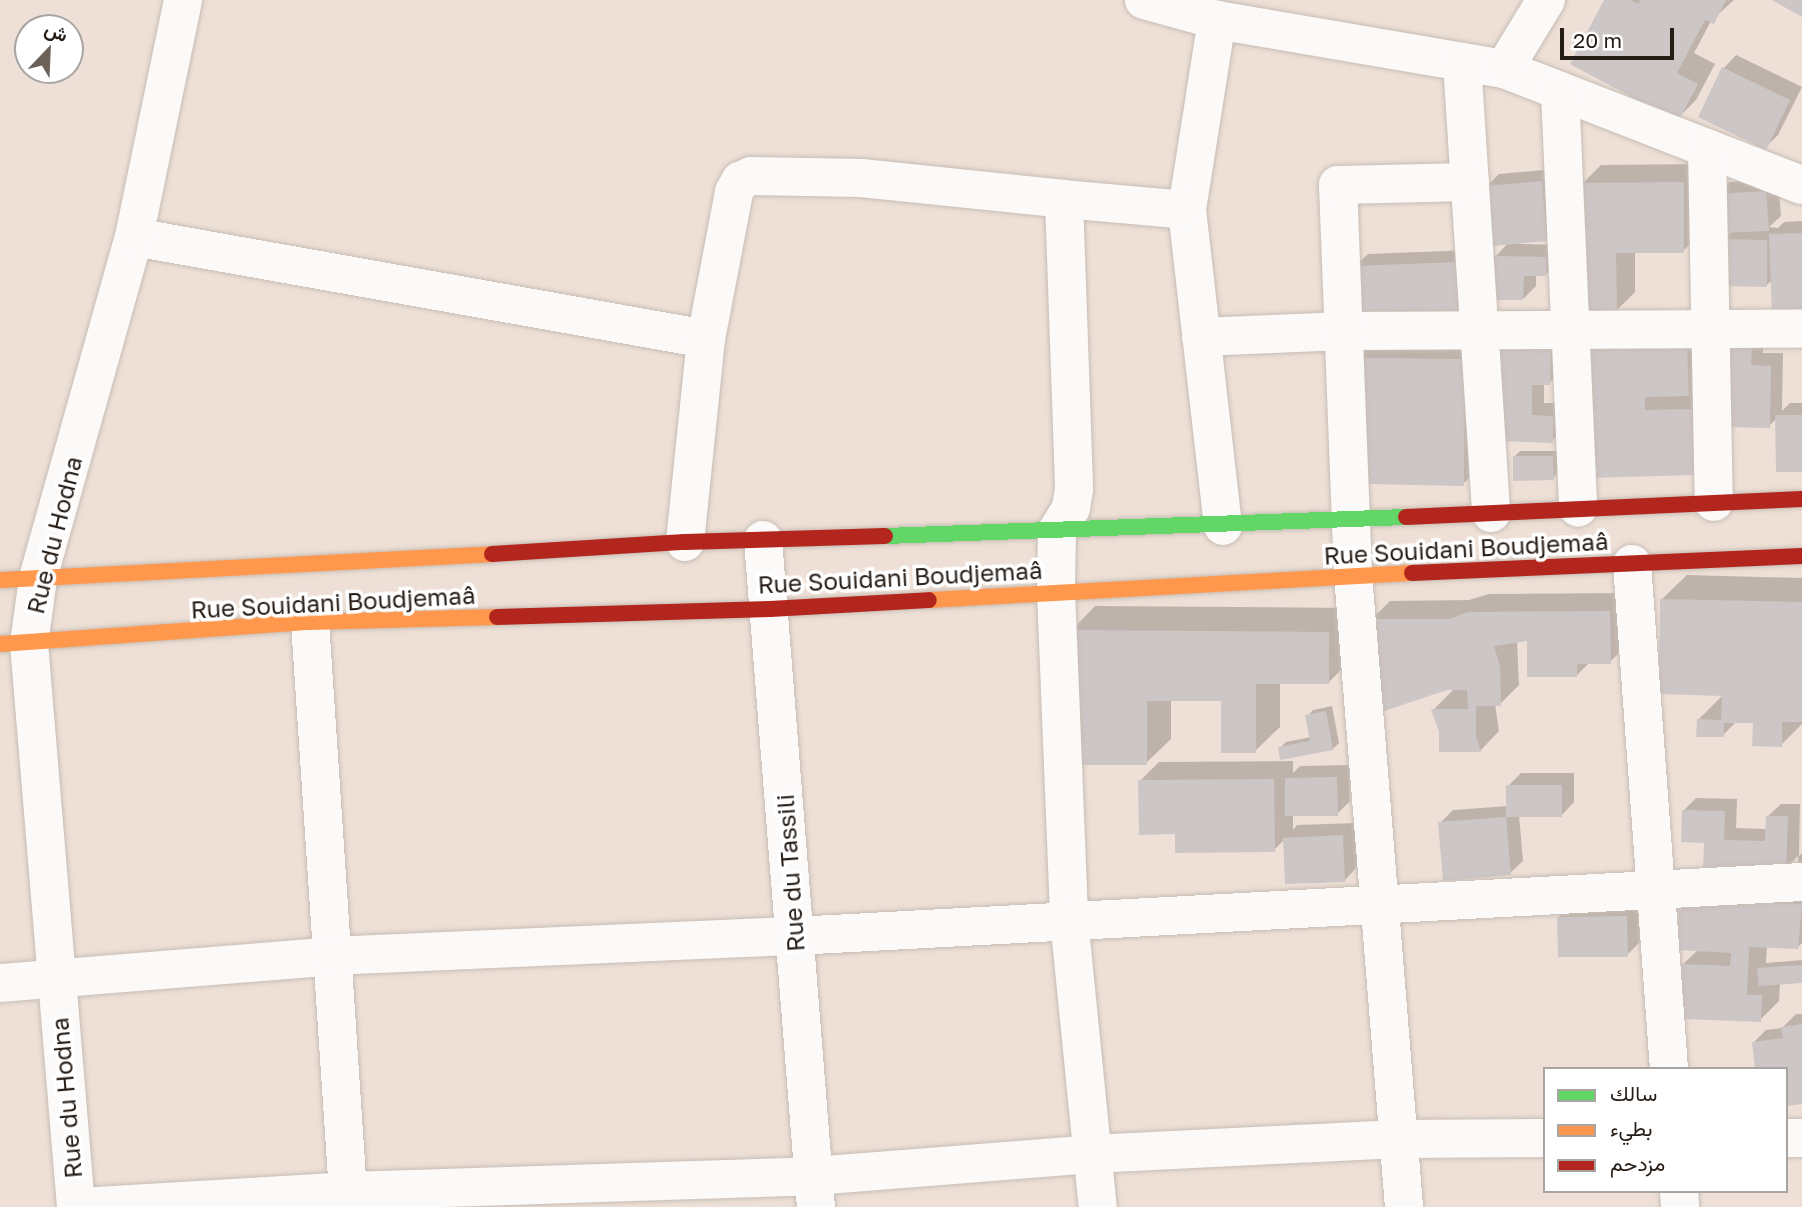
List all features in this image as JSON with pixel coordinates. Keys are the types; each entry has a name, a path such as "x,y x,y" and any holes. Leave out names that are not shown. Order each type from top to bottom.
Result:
{"main road":[{"name":"Rue Souidani Boudjemaâ","path":"0,580 306,566 685,542 1223,526 1802,499"},
{"name":"Rue Souidani Boudjemaâ","path":"15,644 310,622 770,608 1353,575 1802,556"}],"street":[{"name":"Rue du Hodna","path":"78,1207 55,981 15,644 38,578 134,237 183,0"},
{"path":"1504,69 1546,0"},
{"path":"1160,2 1217,20 1504,69 1802,185"},
{"path":"1217,20 1187,210 1223,526"},
{"path":"1462,62 1491,513"},
{"path":"1560,91 1578,508"},
{"path":"1707,148 1714,502"},
{"path":"685,542 706,339 734,192 740,181 751,176 861,178 1187,210"},
{"path":"1404,1207 1377,905 1353,575 1353,520 1338,186 1470,182"},
{"path":"1064,199 1074,489 1071,508 1057,531 1056,592 1069,919 1098,1207"},
{"path":"134,237 706,339"},
{"path":"1201,337 1344,331 1802,329"},
{"name":"Rue du Tassili","path":"764,540 815,1192"},
{"path":"1632,564 1669,1067"},
{"path":"310,622 349,1199"},
{"path":"0,983 55,981 333,956 794,936 1802,881"},
{"path":"78,1207 349,1199 815,1192 1092,1154 1398,1139 1543,1138"}],"building":[{"path":"1604,0 1630,0 1638,4 1640,0 1726,0 1714,24 1705,20 1677,73 1698,84 1678,122 1570,64"},
{"path":"1772,0 1802,0 1802,17"},
{"path":"1722,67 1790,100 1766,150 1698,117"},
{"path":"1542,181 1547,241 1491,246 1485,186"},
{"path":"1684,182 1684,253 1616,253 1617,313 1581,313 1581,183"},
{"path":"1766,191 1769,231 1717,233 1714,194"},
{"path":"1802,233 1802,314 1772,315 1769,234"},
{"path":"1720,239 1767,240 1767,287 1720,286"},
{"path":"1493,256 1546,257 1546,276 1524,276 1523,300 1493,300"},
{"path":"1459,262 1461,316 1355,320 1353,266"},
{"path":"1726,342 1752,343 1751,365 1771,366 1770,428 1725,427"},
{"path":"1687,344 1689,396 1645,397 1645,410 1693,409 1694,475 1589,478 1586,346"},
{"path":"1499,346 1551,348 1550,385 1532,385 1532,415 1553,416 1553,443 1496,441"},
{"path":"1356,358 1465,359 1464,486 1366,484 1366,417 1355,417"},
{"path":"1775,415 1802,415 1802,472 1776,472"},
{"path":"1513,456 1553,456 1554,480 1513,481"},
{"path":"1660,599 1802,602 1802,722 1782,722 1782,747 1752,746 1753,723 1724,723 1724,737 1696,737 1697,719 1721,720 1722,696 1659,694"},
{"path":"1610,611 1611,664 1577,664 1577,677 1527,677 1527,641 1494,646 1500,666 1501,706 1476,706 1476,737 1481,752 1439,752 1439,732 1431,709 1468,709 1467,690 1447,690 1375,714 1369,619 1449,619 1468,612"},
{"path":"1069,630 1329,632 1329,684 1256,684 1256,753 1221,753 1221,701 1147,701 1147,765 1072,765"},
{"path":"1326,711 1333,750 1280,760 1278,747 1310,741 1305,715"},
{"path":"1337,777 1338,816 1285,816 1285,778"},
{"path":"1274,779 1275,852 1175,853 1175,834 1139,835 1138,780"},
{"path":"1506,785 1562,785 1562,817 1506,817"},
{"path":"1682,810 1725,811 1724,840 1765,841 1766,816 1788,816 1786,870 1703,868 1704,843 1681,842"},
{"path":"1506,817 1511,875 1443,881 1438,822"},
{"path":"1343,835 1345,882 1285,884 1283,838"},
{"path":"1679,899 1802,904 1798,949 1749,947 1747,995 1762,995 1761,1022 1682,1019 1681,964 1730,966 1731,953 1677,950"},
{"path":"1627,916 1628,957 1558,957 1557,917"},
{"path":"1802,965 1802,983 1759,986 1757,968"},
{"path":"1802,1024 1802,1104 1788,1106 1788,1067 1755,1067 1752,1042 1783,1038 1781,1027"}],"traffic: fast":[{"path":"885,536 1406,517"}],"traffic: slow":[{"path":"0,580 492,554"},
{"path":"929,600 1412,573"},
{"path":"0,644 310,622 497,617"}],"traffic: jam":[{"path":"1406,517 1802,499"},
{"path":"492,554 685,542 885,536"},
{"path":"1412,573 1802,556"},
{"path":"497,617 770,609 929,600"}]}
